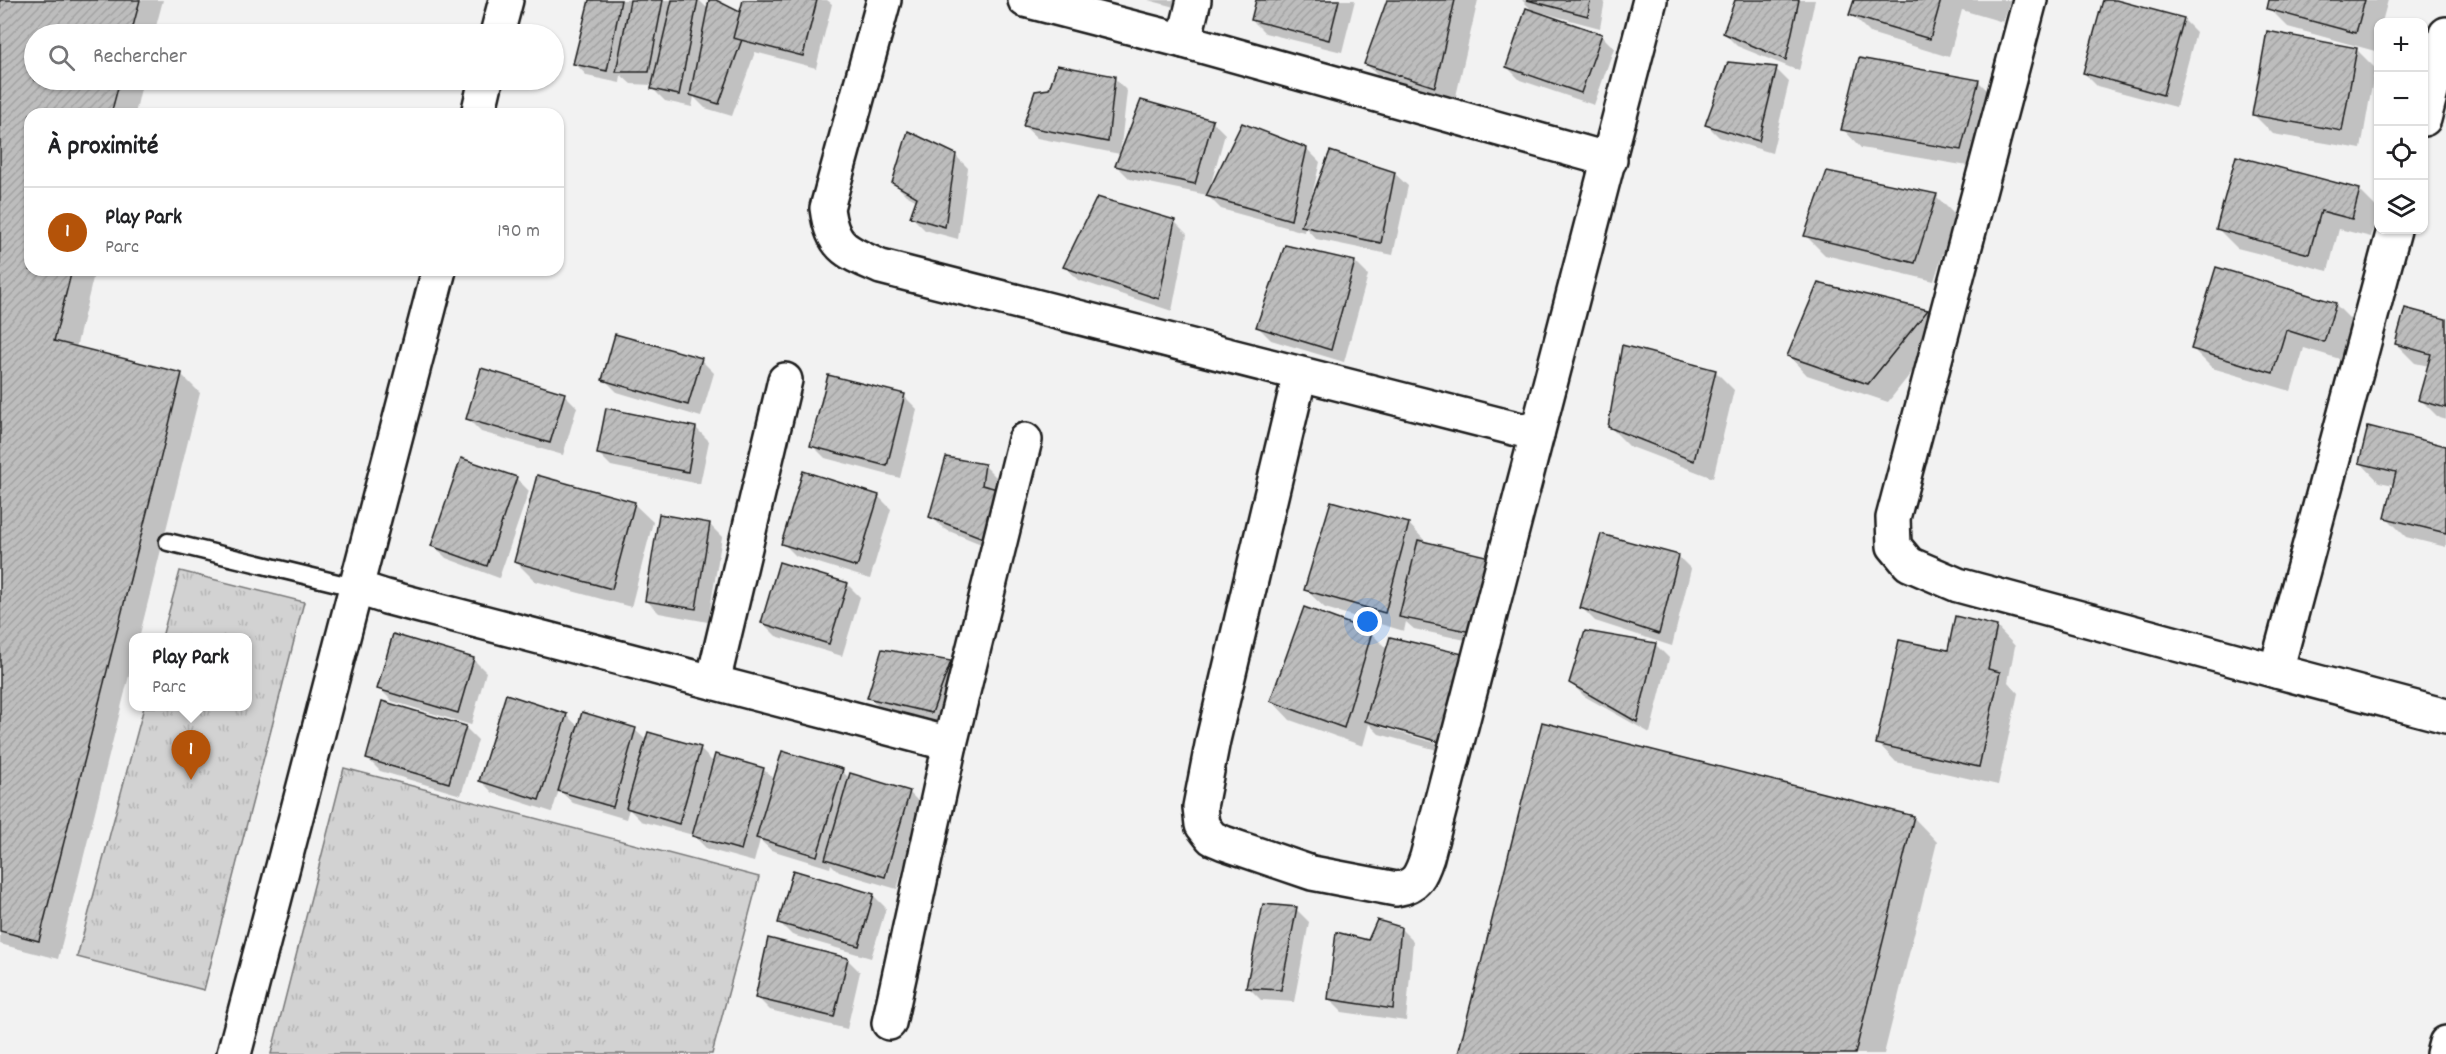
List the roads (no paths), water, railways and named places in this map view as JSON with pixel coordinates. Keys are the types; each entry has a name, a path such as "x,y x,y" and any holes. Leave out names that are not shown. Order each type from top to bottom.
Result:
{"street":[{"path":"500,24 506,0"},
{"path":"884,0 827,208 830,229 839,244 857,257 881,267 1537,434"},
{"path":"1024,0 1184,40 1610,160"},
{"path":"1184,40 1194,0"},
{"path":"1300,374 1212,740 1200,807 1202,825 1212,838 1312,873 1396,889 1412,885 1421,876 1650,0"},
{"path":"2030,0 1893,518 1894,546 1909,564 1958,585 2446,716"},
{"path":"2428,103 2446,34"},
{"path":"479,108 484,90"},
{"path":"2276,671 2393,234"},
{"path":"234,1054 438,276"},
{"path":"713,682 785,380"},
{"path":"889,1023 950,744 1025,440"},
{"path":"358,588 950,744"},
{"path":"2443,1054 2446,1042"}],"lane":[{"path":"168,542 358,588"}],"place":[{"name":"Play Park","path":"191,780"}]}
